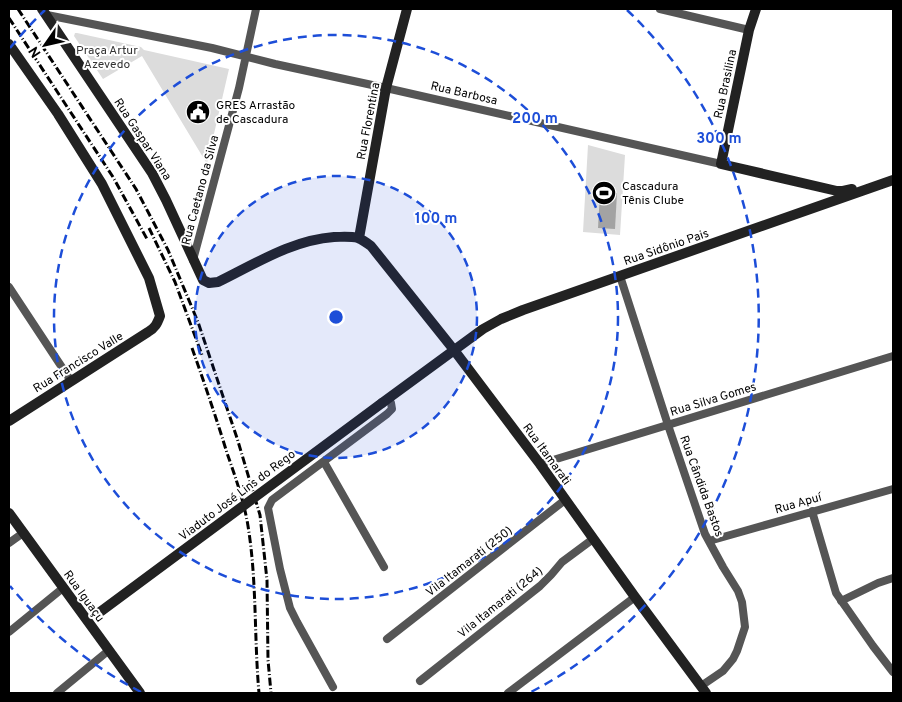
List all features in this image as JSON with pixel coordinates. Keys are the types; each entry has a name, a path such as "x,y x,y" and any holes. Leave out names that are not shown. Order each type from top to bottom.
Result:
{"main road":[{"name":"Rua Florentina","path":"359,238 386,88 407,9"},
{"name":"Rua Brasilina","path":"721,164 749,30 756,9"},
{"name":"Rua Gaspar Viana","path":"44,12 152,174 203,280 213,284 281,250 298,244 326,238 359,238"},
{"name":"Rua Francisco Valle","path":"9,44 58,114 102,184 149,278 160,316 155,328 9,421"},
{"name":"Rua Barbosa","path":"721,164 837,191 875,186"},
{"name":"Rua Sidônio Pais","path":"385,401 483,329 516,313 893,180"},
{"name":"Rua Itamarati","path":"359,238 371,246 454,350 540,464 704,690"},
{"name":"Viaduto José Lins do Rego","path":"88,621 385,401"},
{"name":"Rua Iguaçu","path":"9,513 140,693"}],"street":[{"name":"Rua Caetano da Silva","path":"193,260 239,88 256,9"},
{"path":"660,9 749,30"},
{"name":"Rua Barbosa","path":"44,12 212,48 275,64 721,164"},
{"name":"Rua Cândida Bastos","path":"620,276 705,534 738,591 742,602 745,627 741,642 724,670 704,690"},
{"path":"9,287 71,381"},
{"name":"Rua Silva Gomes","path":"540,464 893,356"},
{"path":"333,687 296,622 288,602 268,508 272,500 387,414 392,406 385,401"},
{"path":"324,462 384,566"},
{"name":"Rua Apuí","path":"709,541 893,488"},
{"name":"Vila Itamarati (250)","path":"387,640 565,500"},
{"path":"812,511 834,588 841,601 893,672"},
{"path":"9,543 22,533"},
{"name":"Vila Itamarati (264)","path":"420,681 540,586 562,562 593,538"},
{"path":"841,601 893,578"},
{"path":"9,632 63,588"},
{"path":"508,693 635,597"},
{"path":"57,693 108,651"}],"green space":[{"name":"GRES Arrastão de Cascadura","path":"77,33 229,69 207,164 142,56 103,79 74,36"},
{"name":"Cascadura Tênis Clube","path":"588,145 625,155 620,235 583,232"}],"shaded area":[{"path":"600,192 617,193 615,229 598,228"}],"railway":[{"path":"18,9 136,189 168,250 198,322 237,438 260,515 267,580 268,660 271,693"},
{"path":"9,18 113,177 147,239"},
{"path":"149,228 175,282 202,355"},
{"path":"192,348 242,498 246,517 253,567 259,693"}],"place":[{"name":"GRES Arrastão de Cascadura","path":"198,112"},
{"name":"Cascadura Tênis Clube","path":"604,193"}],"park label":[{"name":"Praça Artur Azevedo","path":"107,57"}]}
